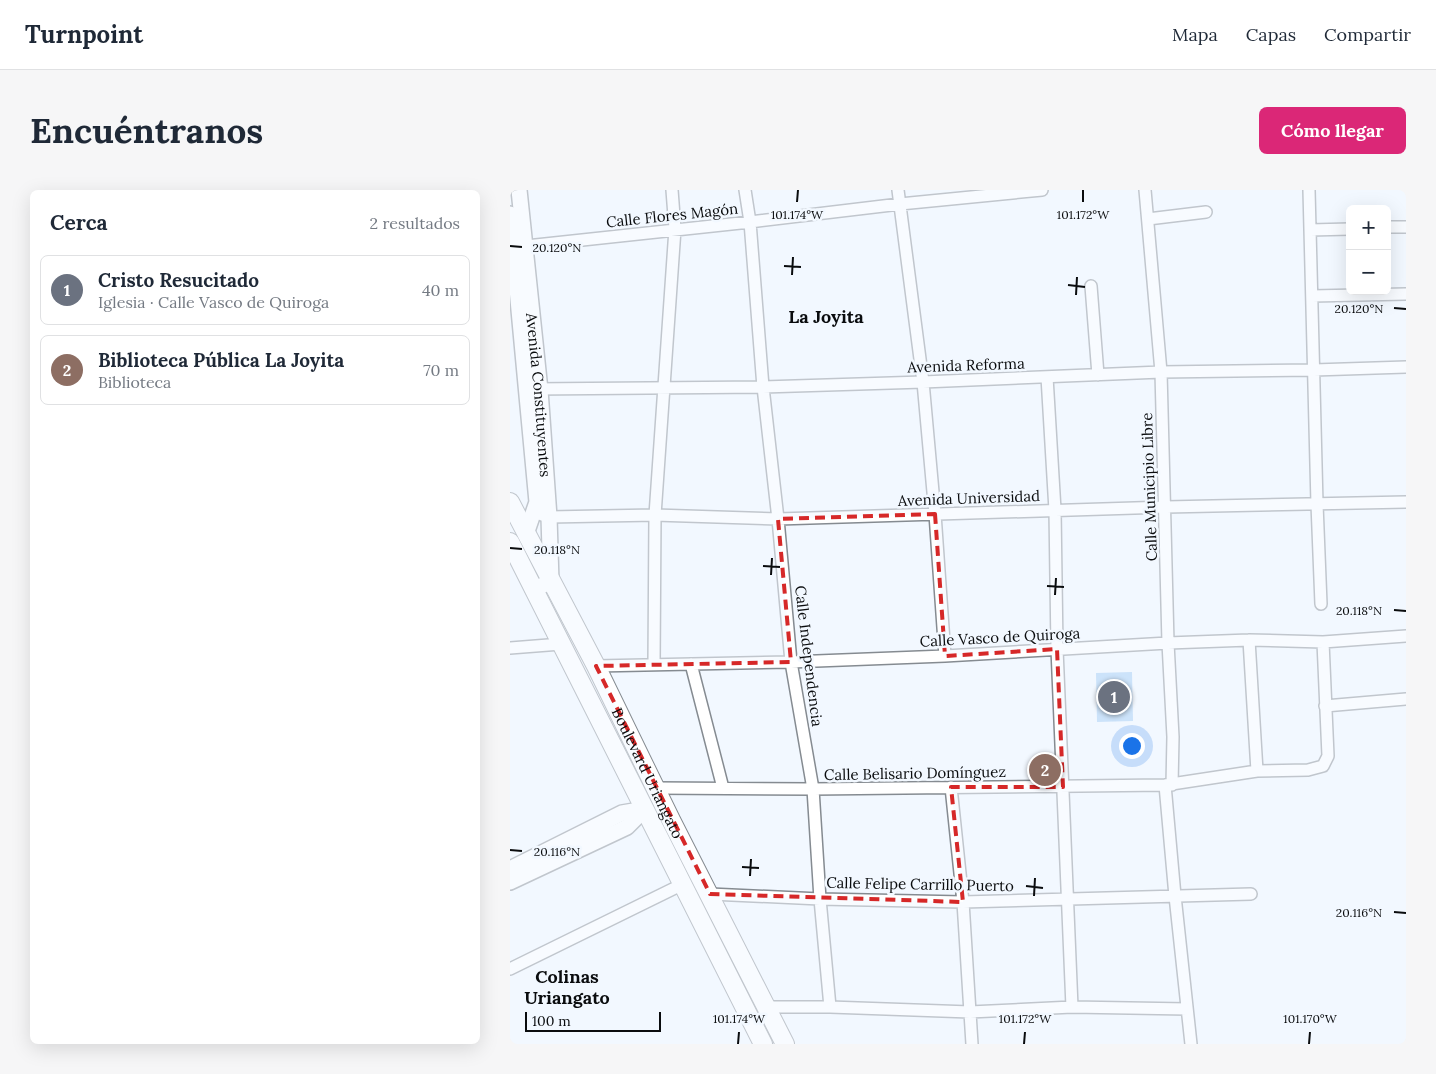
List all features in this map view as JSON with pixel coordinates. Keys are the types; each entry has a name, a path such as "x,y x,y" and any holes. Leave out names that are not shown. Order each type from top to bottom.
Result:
{"main road":[{"name":"Boulevard Uriangato","path":"510,502 596,666 785,1044"},
{"name":"Boulevard Uriangato","path":"510,542 645,809 681,885 763,1044"},
{"path":"656,788 645,809 672,820"}],"street":[{"name":"Avenida Constituyentes","path":"519,190 519,297 549,516 552,582"},
{"path":"654,664 655,515 675,229 672,190"},
{"name":"Calle Independencia","path":"745,190 750,222 763,387 778,519 791,662 813,789 830,1007"},
{"path":"898,190 924,382 945,656"},
{"name":"Calle Flores Magón","path":"519,247 1042,190"},
{"name":"Calle Municipio Libre","path":"1145,190 1161,372 1166,507 1168,643 1173,737 1169,785 1175,896 1191,1044"},
{"path":"1309,190 1321,604"},
{"path":"1148,219 1206,212"},
{"name":"Avenida Constituyentes","path":"510,214 519,247"},
{"path":"1391,227 1406,227"},
{"path":"1310,230 1346,229"},
{"path":"1091,286 1098,375"},
{"path":"1312,296 1406,294"},
{"name":"Avenida Reforma","path":"533,389 763,387 1161,372 1314,370 1406,366"},
{"path":"1047,377 1055,510 1057,649 1072,1007"},
{"name":"Avenida Constituyentes","path":"526,534 537,502 533,389"},
{"name":"Avenida Universidad","path":"533,514 549,516 655,515 778,519 1055,510 1406,502"},
{"path":"533,589 552,582"},
{"name":"Calle Vasco de Quiroga","path":"596,666 791,662 945,656 1168,643 1249,640 1322,642 1406,636"},
{"path":"1249,640 1258,771"},
{"path":"1322,642 1325,706 1406,699"},
{"path":"510,648 561,644"},
{"path":"691,664 723,788"},
{"name":"Calle Belisario Domínguez","path":"656,788 813,789 1169,785 1258,771 1308,770 1323,766 1328,756 1325,706"},
{"path":"951,787 963,902 972,1044"},
{"path":"510,869 622,813 645,809"},
{"path":"510,882 627,828 645,809"},
{"path":"510,969 681,885"},
{"name":"Calle Felipe Carrillo Puerto","path":"710,894 963,902 1251,894"},
{"path":"767,1007 830,1007 970,1012 1072,1007 1187,1009"}],"highlighted area":[{"path":"935,514 945,656 1057,649 1063,787 951,787 963,902 710,894 596,666 791,662 778,519"}],"building":[{"path":"1132,672 1133,721 1097,722 1096,673"}],"place":[{"name":"Cristo Resucitado","path":"1114,697"},
{"name":"Biblioteca Pública La Joyita","path":"1045,770"}],"district":[{"name":"La Joyita","path":"826,316"},
{"name":"Colinas Uriangato","path":"567,986"}]}
